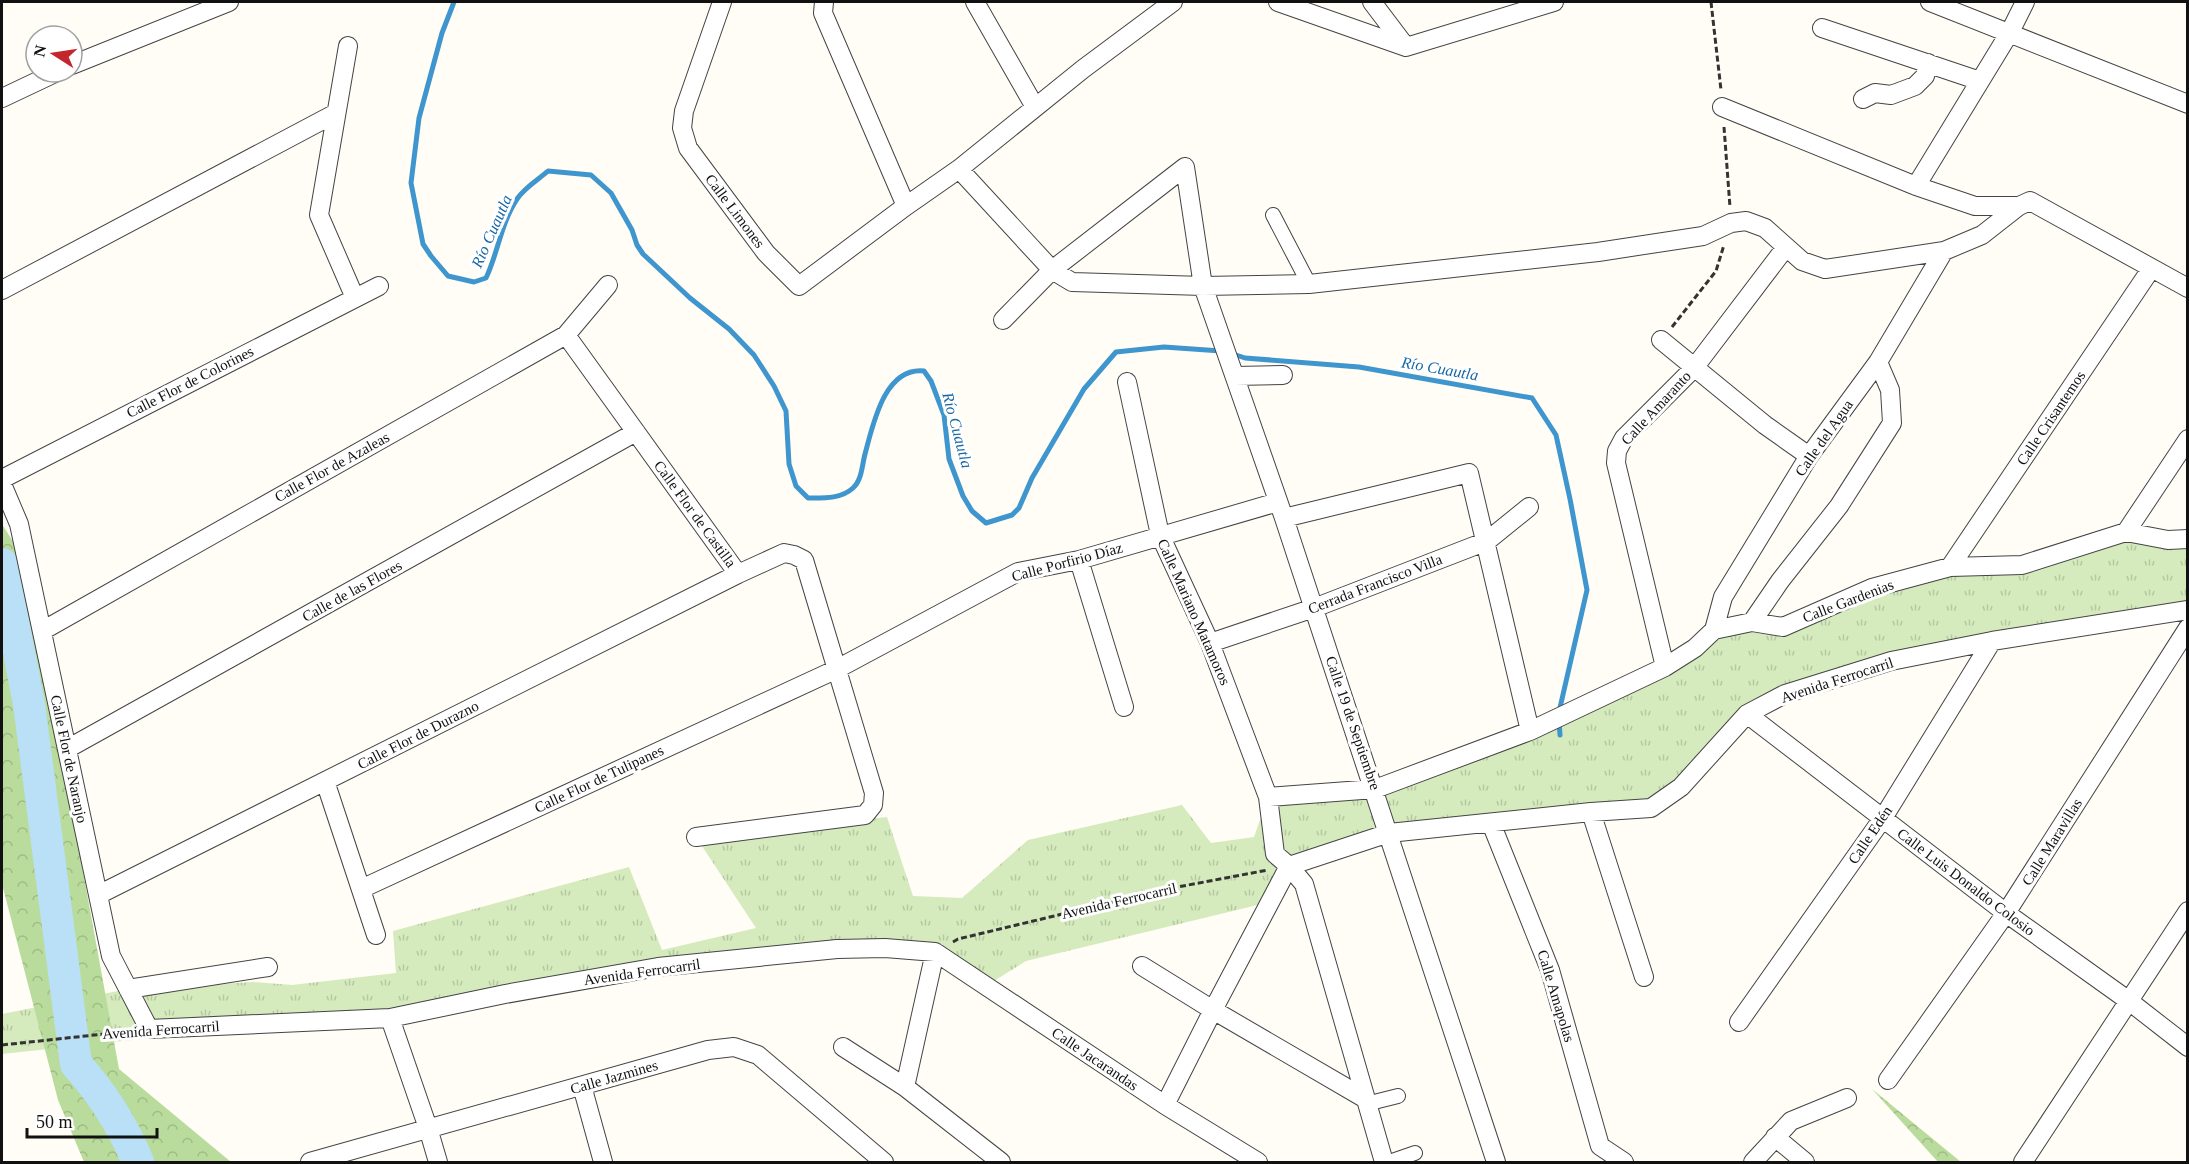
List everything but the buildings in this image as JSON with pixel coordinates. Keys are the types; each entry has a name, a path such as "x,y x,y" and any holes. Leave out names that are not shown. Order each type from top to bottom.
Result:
{"street":[{"path":"84,60 229,2"},
{"name":"Calle Limones","path":"722,2 684,111 682,128 688,148 766,253 799,286 906,206"},
{"path":"824,2 823,13 906,206 959,169 1035,107 1173,2"},
{"path":"975,2 1035,107"},
{"path":"1278,2 1406,47 1545,3"},
{"path":"1372,2 1406,47"},
{"path":"1930,2 2187,104"},
{"path":"1916,186 2010,32 2025,2"},
{"path":"1822,28 1980,81"},
{"path":"348,46 319,214 355,298"},
{"path":"1863,99 1875,93 1890,95 1915,86 1925,76 1928,63"},
{"path":"2,98 32,84"},
{"path":"1722,107 1916,186 1975,206 2019,206"},
{"path":"2,290 336,113"},
{"name":"Calle 19 de Septiembre","path":"1052,270 1185,167 1203,286 1375,789 1496,1162"},
{"path":"959,169 1052,270 1072,282 1203,286 1309,284 1599,252 1703,236 1731,223 1746,221 1765,228 1802,261 1825,269 1944,251 1982,235 2019,206 2030,201 2187,288"},
{"path":"1975,206 1982,235"},
{"path":"1273,215 1309,284"},
{"name":"Calle Amaranto","path":"1665,667 1616,463 1617,451 1624,438 1694,368 1786,247"},
{"name":"Calle del Agua","path":"1714,630 1723,597 1809,456 1878,362 1944,251"},
{"name":"Calle Crisantemos","path":"1950,567 2151,269"},
{"path":"1003,320 1052,270"},
{"name":"Calle Flor de Azaleas","path":"42,631 566,335 608,285"},
{"name":"Calle Flor de Colorines","path":"2,479 379,286"},
{"name":"Calle Flor de Castilla","path":"566,335 738,574 784,554 794,555 804,560 874,793 873,805 865,815 696,837"},
{"path":"1661,340 1765,425 1809,456"},
{"path":"1752,622 1780,580 1839,506 1892,423 1890,390 1878,362"},
{"path":"1235,376 1283,375"},
{"name":"Calle Mariano Matamoros","path":"1127,382 1160,535 1210,643 1268,797 1275,854 1304,884 1384,1162"},
{"name":"Calle de las Flores","path":"67,749 636,432"},
{"path":"2126,532 2187,439"},
{"name":"Calle Porfirio Díaz","path":"837,669 1018,572 1079,560 1160,535 1281,510 1469,473 1487,541"},
{"name":"Calle Flor de Naranjo","path":"2,484 19,524 111,957 148,1029"},
{"name":"Cerrada Francisco Villa","path":"1210,643 1314,608 1487,541 1529,507"},
{"name":"Calle Gardenias","path":"1714,630 1752,622 1783,627 1872,588 1950,567 2022,565 2126,532 2168,540 2187,539"},
{"path":"1487,541 1530,731"},
{"path":"1079,560 1125,707"},
{"name":"Calle Flor de Durazno","path":"98,895 738,574"},
{"name":"Avenida Ferrocarril","path":"1289,866 1389,833 1651,808 1681,787 1747,714 1785,694 1891,661 1992,641 2187,610"},
{"name":"Calle Maravillas","path":"1888,1080 2006,913 2187,628"},
{"path":"1268,797 1375,789 1530,731 1665,667 1695,648 1714,630"},
{"name":"Calle Edén","path":"1739,1022 1882,818 1992,641"},
{"name":"Calle Flor de Tulipanes","path":"361,889 837,669"},
{"name":"Calle Luis Donaldo Colosio","path":"1747,714 2006,913 2129,1001 2187,1047"},
{"path":"325,781 376,935"},
{"path":"1591,812 1644,977"},
{"name":"Calle Amapolas","path":"1491,824 1550,970 1600,1146 1624,1162"},
{"path":"1165,1105 1289,866"},
{"path":"2023,1162 2187,911"},
{"name":"Avenida Ferrocarril","path":"148,1029 390,1018 505,994 658,968 837,949 885,948 936,952"},
{"path":"905,1087 936,952"},
{"name":"Calle Jacarandas","path":"936,952 1165,1105 1258,1162"},
{"path":"1142,966 1365,1101 1398,1096"},
{"path":"128,989 268,967"},
{"path":"390,1018 438,1162"},
{"name":"Calle Jazmines","path":"310,1162 708,1050 734,1047 758,1055 885,1162"},
{"path":"843,1047 905,1087 1001,1162"},
{"path":"582,1086 603,1162"},
{"path":"1754,1162 1791,1121 1846,1098"},
{"path":"1775,1137 1805,1162"},
{"path":"1389,1162 1415,1153"}],"path":[{"path":"1661,340 1716,271 1731,223"},
{"name":"Avenida Ferrocarril","path":"936,952 958,939 1167,889 1289,866"},
{"name":"Avenida Ferrocarril","path":"2,1045 148,1029"}],"green space":[{"path":"2,524 27,564 119,1069 231,1162 84,1162 58,1100 2,884"},
{"path":"2126,532 2187,539 2187,610 1992,641 1785,694 1651,808 1389,833 1290,866 1270,902 1026,961 986,986 935,952 885,948 608,976 390,1018 290,1023 2,1054 2,1014 128,989 253,982 292,985 396,973 393,931 629,867 662,950 756,928 696,837 887,817 913,896 962,898 1028,840 1182,805 1211,843 1254,837 1268,797 1375,789 1530,731 1714,630 1783,627 1872,588 2022,565"},
{"path":"1872,1089 1961,1162 1938,1162"}],"waterway":[{"name":"Río Cuautla","path":"454,2 442,33 419,118 411,183 423,244 431,256 448,276 474,282 486,278 507,218 524,191 548,171 591,175 611,193 643,254 690,298 729,329 754,355 774,386 786,411 789,464 796,486 808,498 838,496 848,492 856,485 882,400 899,378 910,372 924,371 931,381 944,415 949,459 963,496 972,511 986,523 1012,515 1019,508 1032,478 1084,389 1116,352 1164,347 1221,351"},
{"name":"Río Cuautla","path":"1230,353 1245,358 1359,367 1532,398 1556,435 1587,590 1559,712"},
{"path":"2,564 29,704 76,1064 112,1111 138,1162"},
{"name":"Río Cuautla","path":"1559,721 1560,735"}]}
